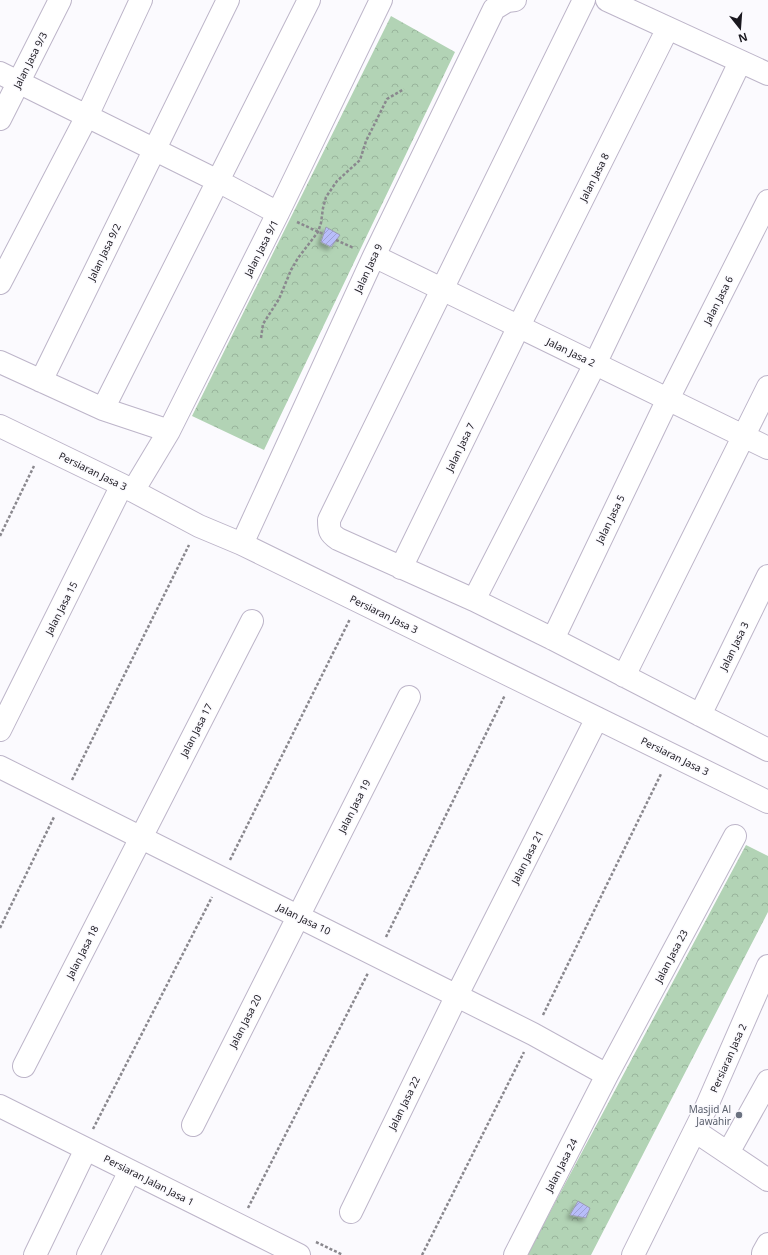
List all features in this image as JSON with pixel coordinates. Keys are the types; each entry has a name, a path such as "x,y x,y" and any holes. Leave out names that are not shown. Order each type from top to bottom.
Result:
{"street":[{"name":"Jalan Jasa 9/3","path":"0,119 9,77 60,0"},
{"path":"0,283 87,116 141,0"},
{"name":"Jalan Jasa 9/2","path":"41,381 228,0"},
{"path":"103,409 309,0"},
{"name":"Jalan Jasa 9/1","path":"128,488 169,431 278,213 381,0"},
{"path":"584,0 329,520 330,533 338,539 474,600 553,639 768,750"},
{"path":"607,0 768,74"},
{"name":"Jalan Jasa 9","path":"242,544 374,256 494,9 511,1"},
{"name":"Jalan Jasa 8","path":"519,326 668,28"},
{"path":"474,600 595,364 740,62"},
{"path":"9,77 218,181 278,213"},
{"name":"Jalan Jasa 6","path":"668,399 768,202"},
{"name":"Jalan Jasa 2","path":"374,256 768,448"},
{"name":"Jalan Jasa 7","path":"401,568 519,326"},
{"path":"0,362 103,409 169,431"},
{"path":"624,676 768,387"},
{"name":"Jalan Jasa 5","path":"553,639 668,399"},
{"name":"Persiaran Jasa 3","path":"0,426 128,488 199,526 242,544 768,802"},
{"name":"Jalan Jasa 15","path":"0,730 128,488"},
{"name":"Jalan Jasa 3","path":"700,715 768,576"},
{"name":"Jalan Jasa 17","path":"141,838 252,621"},
{"name":"Jalan Jasa 19","path":"298,916 409,697"},
{"name":"Jalan Jasa 21","path":"457,995 597,718"},
{"name":"Jalan Jasa 10","path":"0,767 457,995 533,1034 607,1075"},
{"name":"Jalan Jasa 23","path":"607,1075 735,836"},
{"name":"Jalan Jasa 18","path":"24,1066 141,838"},
{"name":"Jalan Jasa 20","path":"193,1125 298,916"},
{"name":"Persiaran Jasa 2","path":"633,1255 705,1110 768,966"},
{"name":"Jalan Jasa 22","path":"351,1212 457,995"},
{"name":"Jalan Jasa 24","path":"515,1255 607,1075"},
{"path":"728,1153 768,1081"},
{"name":"Persiaran Jalan Jasa 1","path":"0,1106 299,1255"},
{"path":"695,1131 768,1180"},
{"path":"34,1255 84,1148"},
{"path":"88,1255 130,1171"},
{"path":"763,1255 768,1244"}],"path":[{"path":"261,338 263,324 276,303 291,270 298,258 318,232 322,208 330,192 337,181 360,160 366,140 387,99 404,89"},
{"path":"318,232 323,234"},
{"path":"0,536 44,447"},
{"path":"0,928 199,526"},
{"path":"422,1255 671,754"}],"green space":[{"path":"391,16 455,52 264,450 192,416"},
{"path":"746,845 768,856 768,912 591,1255 527,1255"}],"building":[{"path":"326,227 340,235 331,247 321,242"},
{"path":"578,1201 590,1208 586,1218 570,1215"}],"place":[{"name":"Masjid Al Jawahir","path":"739,1115"}]}
